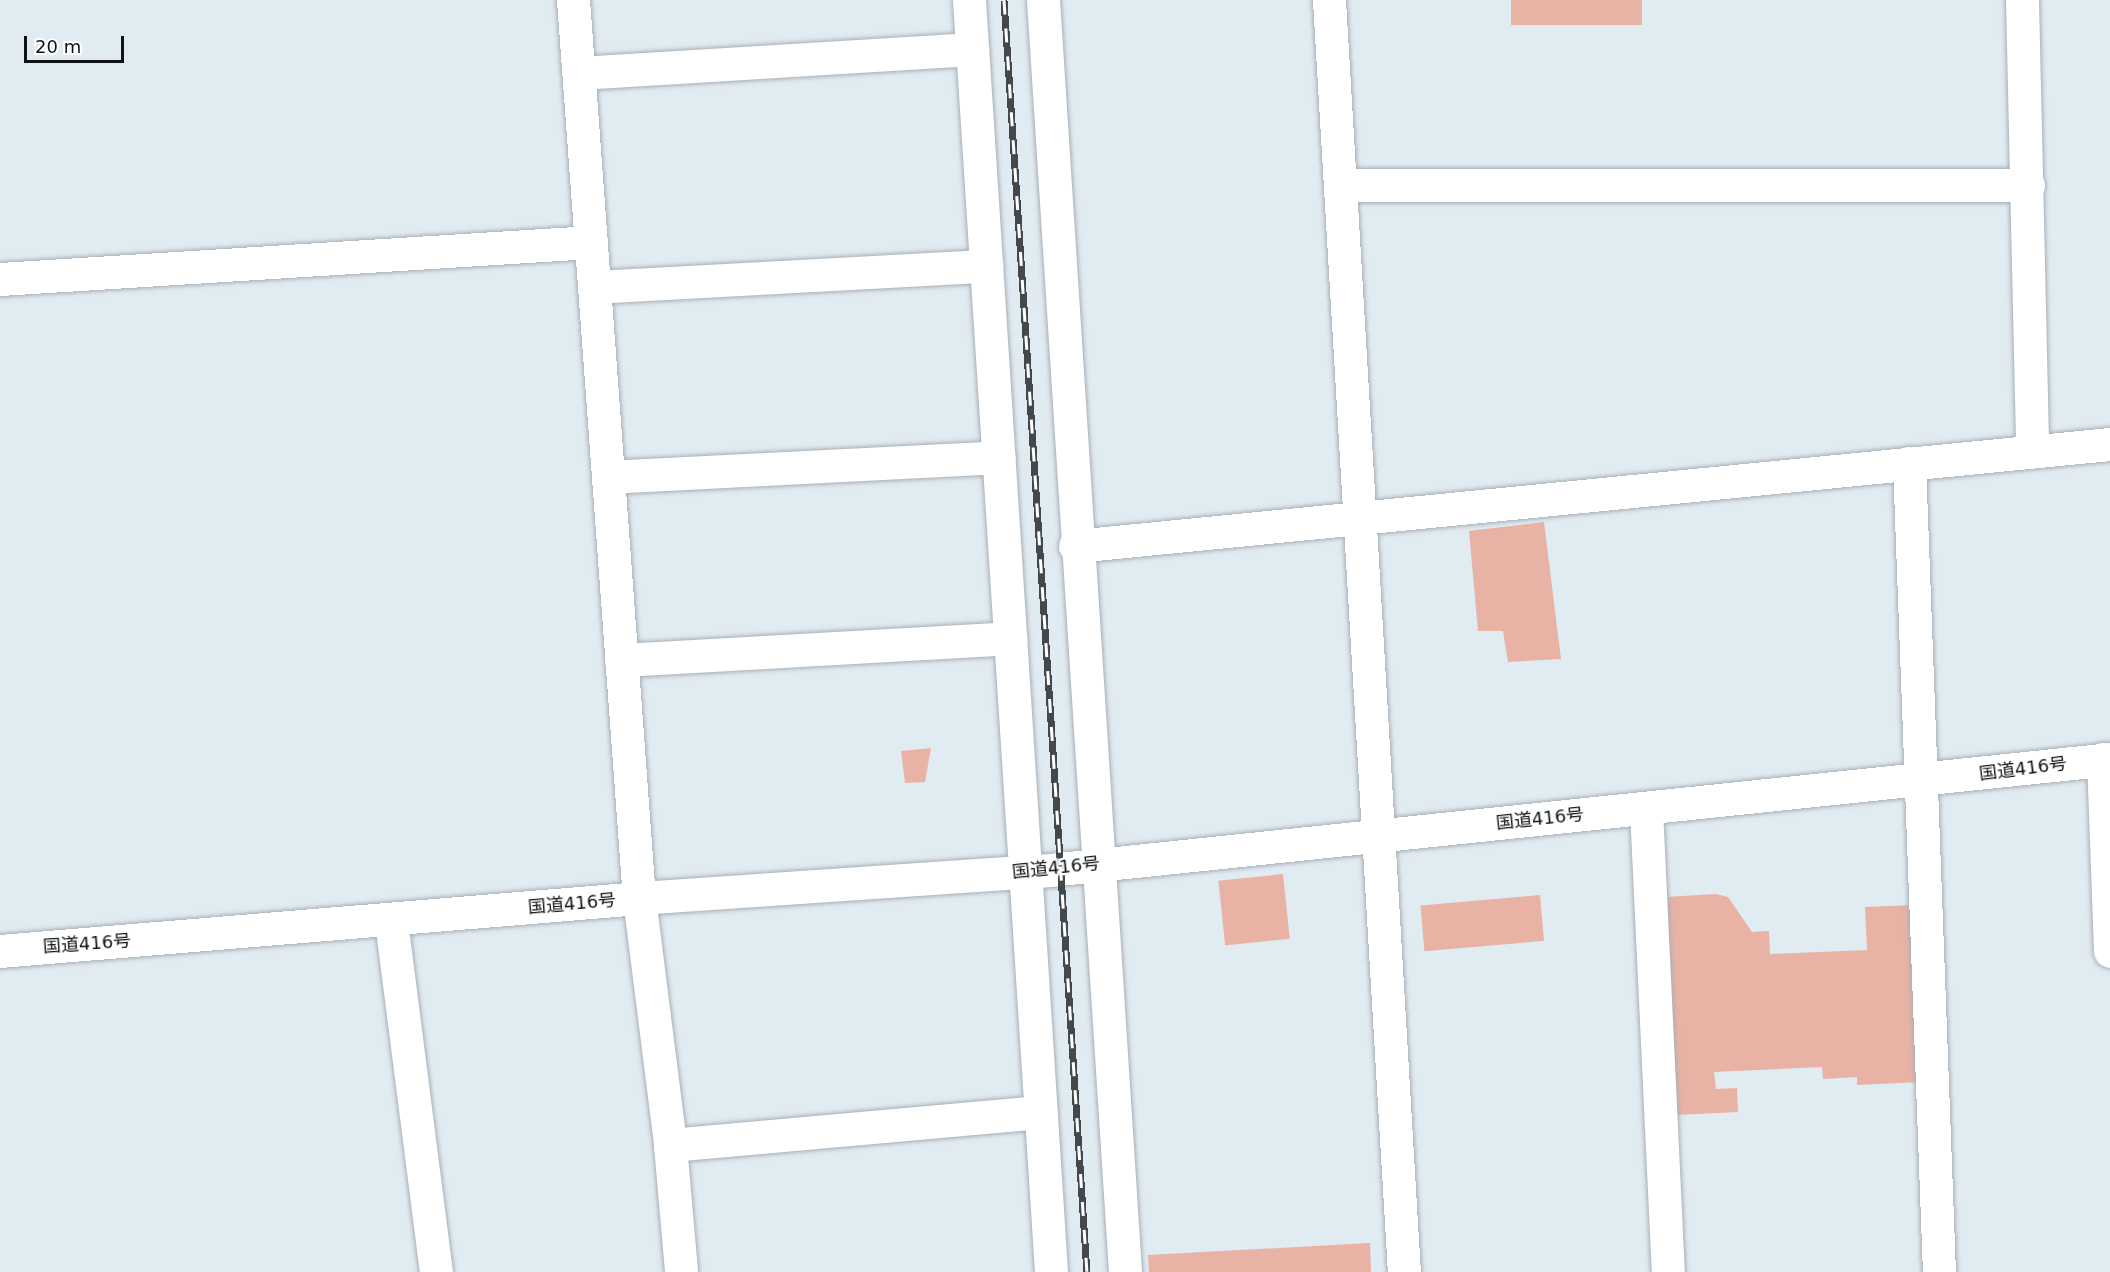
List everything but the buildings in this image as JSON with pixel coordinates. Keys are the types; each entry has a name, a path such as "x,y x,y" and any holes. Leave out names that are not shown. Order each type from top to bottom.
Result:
{"main road":[{"path":"573,0 639,898 670,1145 681,1272"},
{"path":"969,0 1051,1272"},
{"path":"1042,0 1075,546 1101,864 1125,1272"},
{"path":"1329,0 1404,1272"},
{"path":"2022,0 2028,185 2032,449"},
{"path":"579,73 972,49"},
{"path":"1340,185 2028,185"},
{"path":"0,279 591,242"},
{"path":"594,286 986,266"},
{"path":"1075,546 1908,464 2032,449 2110,444"},
{"path":"608,477 998,456"},
{"path":"1908,464 1922,781 1939,1272"},
{"path":"621,660 1010,638"},
{"path":"2106,759 2110,951"},
{"name":"国道416号","path":"0,951 391,921 639,898 1025,872 1922,781 2106,759"},
{"path":"1646,809 1668,1272"},
{"path":"391,921 436,1272"},
{"path":"670,1145 1041,1112"}],"railway":[{"path":"1004,0 1087,1272"}]}
